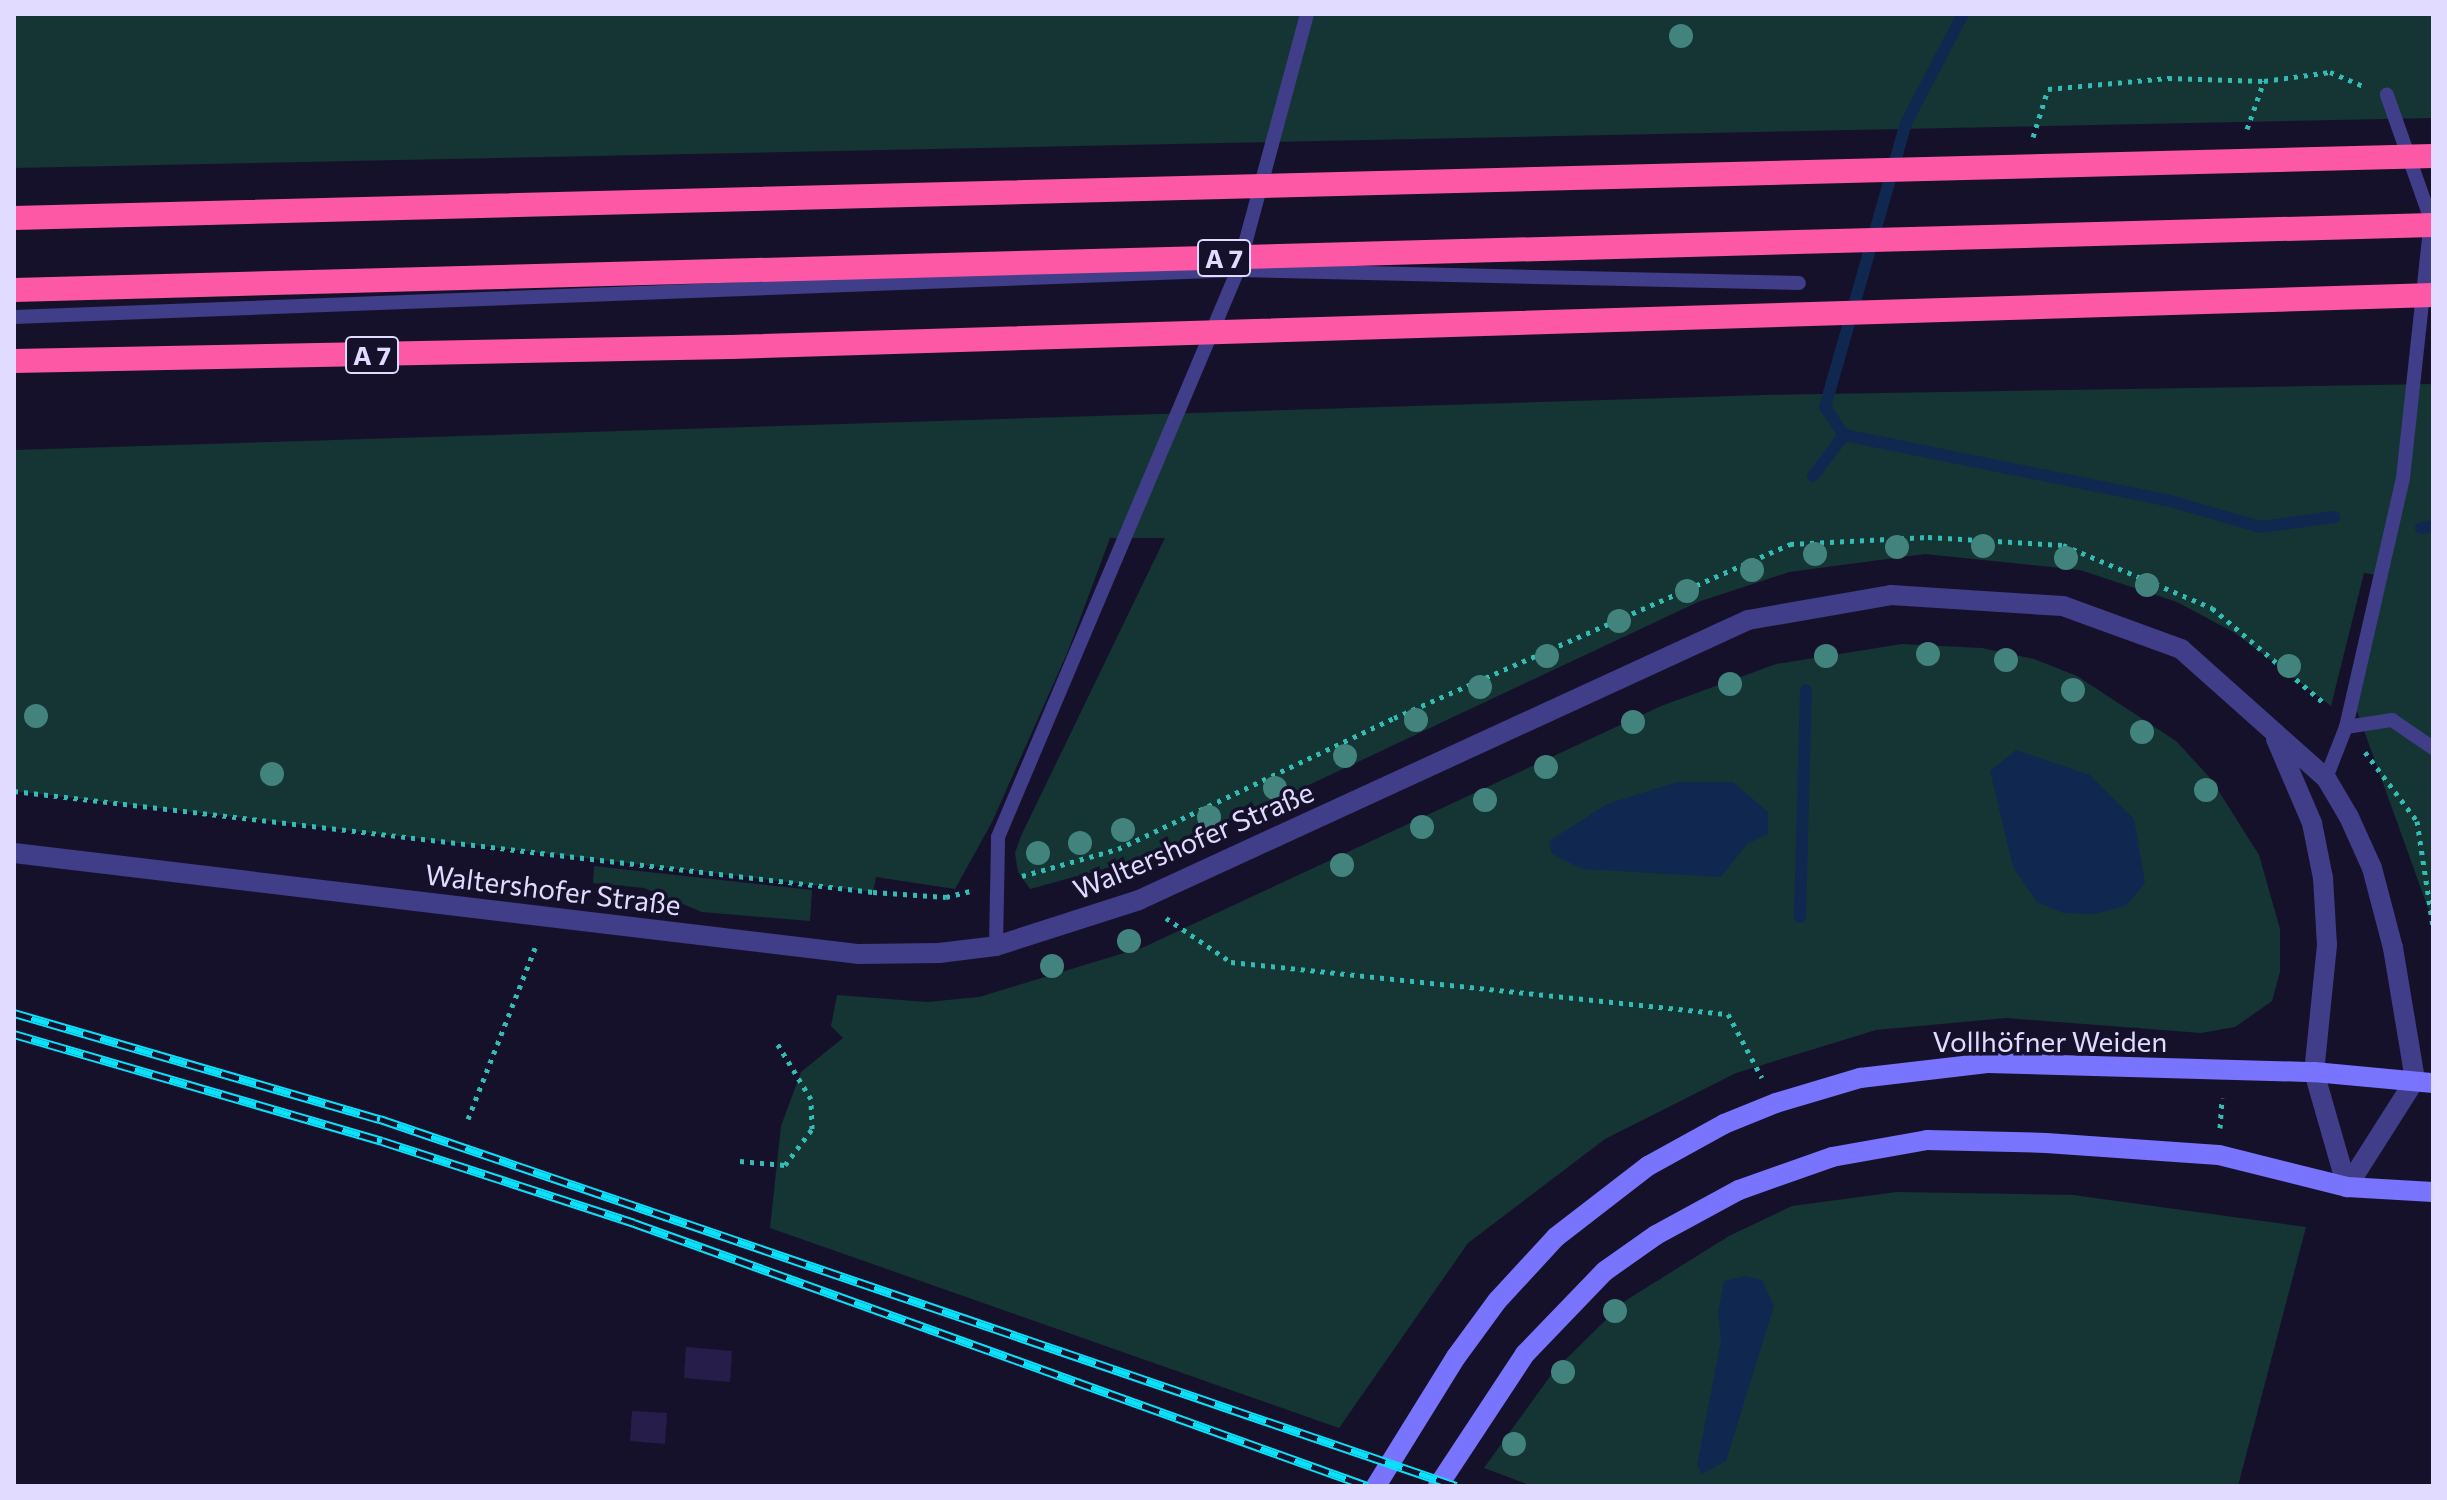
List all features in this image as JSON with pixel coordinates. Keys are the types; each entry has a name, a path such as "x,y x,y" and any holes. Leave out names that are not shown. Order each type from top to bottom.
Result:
{"highway":[{"path":"14,218 2433,156"},
{"name":"A 7","path":"14,290 2433,225"},
{"name":"A 7","path":"14,361 746,346 2433,295"}],"main road":[{"name":"Vollhöfner Weiden","path":"1376,1486 1456,1357 1556,1237 1592,1206 1681,1146 1776,1103 1860,1078 1987,1063 2224,1073 2314,1072 2424,1081"},
{"path":"1438,1486 1525,1354 1579,1294 1656,1235 1765,1179 1832,1157 1927,1140 2219,1155 2347,1187 2433,1192"}],"street":[{"name":"Waltershofer Straße","path":"14,853 859,954 939,953 996,946 1139,900 1748,620 1891,595 2063,606 2181,649 2326,778 2372,868 2424,1081"},
{"name":"Waltershofer Straße","path":"2273,731 2312,823 2323,878 2327,945 2314,1072 2347,1187"},
{"path":"2347,1187 2424,1081"}],"lane":[{"path":"996,946 998,837 1238,270 1307,14"},
{"path":"2326,778 2346,727 2403,478 2431,220 2387,95"},
{"path":"14,317 1238,270 1799,283"},
{"path":"2346,727 2392,720 2433,748"}],"path":[{"path":"14,791 873,892 946,897 1118,849 1408,712 1790,544 1928,537"},
{"path":"1139,900 1231,962 1728,1014 1776,1103"},
{"path":"468,1119 547,916"},
{"path":"740,1161 785,1165 812,1129 811,1099 777,1043"},
{"path":"2219,1155 2224,1073"}],"green space":[{"path":"14,14 2433,14 2433,118 14,168"},
{"path":"2433,384 2433,922 2353,700 2377,575 2364,573 2331,706 2235,633 2177,602 2080,570 1925,554 1789,572 1698,602 1262,807 1136,860 1030,889 1018,872 1015,853 1021,836 1165,538 1110,538 1068,651 992,822 955,889 876,877 873,892 14,791 14,450 1765,395"},
{"path":"1902,644 1982,648 2034,659 2077,676 2176,741 2211,779 2259,855 2280,929 2280,972 2272,1001 2235,1027 2201,1033 2006,1018 1876,1030 1736,1073 1605,1139 1468,1243 1339,1428 770,1228 781,1126 801,1072 843,1038 831,1026 837,995 927,1002 979,997 1144,947 1661,706 1776,664"},
{"path":"594,866 812,890 810,921 702,912 644,888 593,883"},
{"path":"1897,1192 2073,1195 2306,1227 2238,1486 1532,1486 1484,1468 1554,1371 1625,1301 1729,1236 1792,1206"}],"water":[{"path":"2016,750 2090,775 2134,819 2145,883 2126,906 2094,914 2063,913 2037,902 2013,867 1990,771"},
{"path":"1677,782 1733,782 1768,812 1768,834 1747,844 1721,877 1582,869 1552,854 1549,841 1607,804"},
{"path":"1745,1276 1762,1280 1774,1306 1726,1461 1702,1474 1697,1465 1721,1340 1718,1313 1724,1281"}],"building":[{"path":"686,1347 732,1351 730,1382 684,1378"},
{"path":"632,1411 667,1413 665,1444 630,1441"}],"waterway":[{"path":"1844,435 1825,407 1906,123 1963,14"},
{"path":"1813,476 1844,435 2167,500 2260,527 2334,517"},
{"path":"2421,528 2433,526"},
{"path":"1800,917 1806,690"}],"railway":[{"path":"14,1013 380,1119 1456,1486"},
{"path":"14,1034 382,1141 634,1223 1367,1486"}]}
